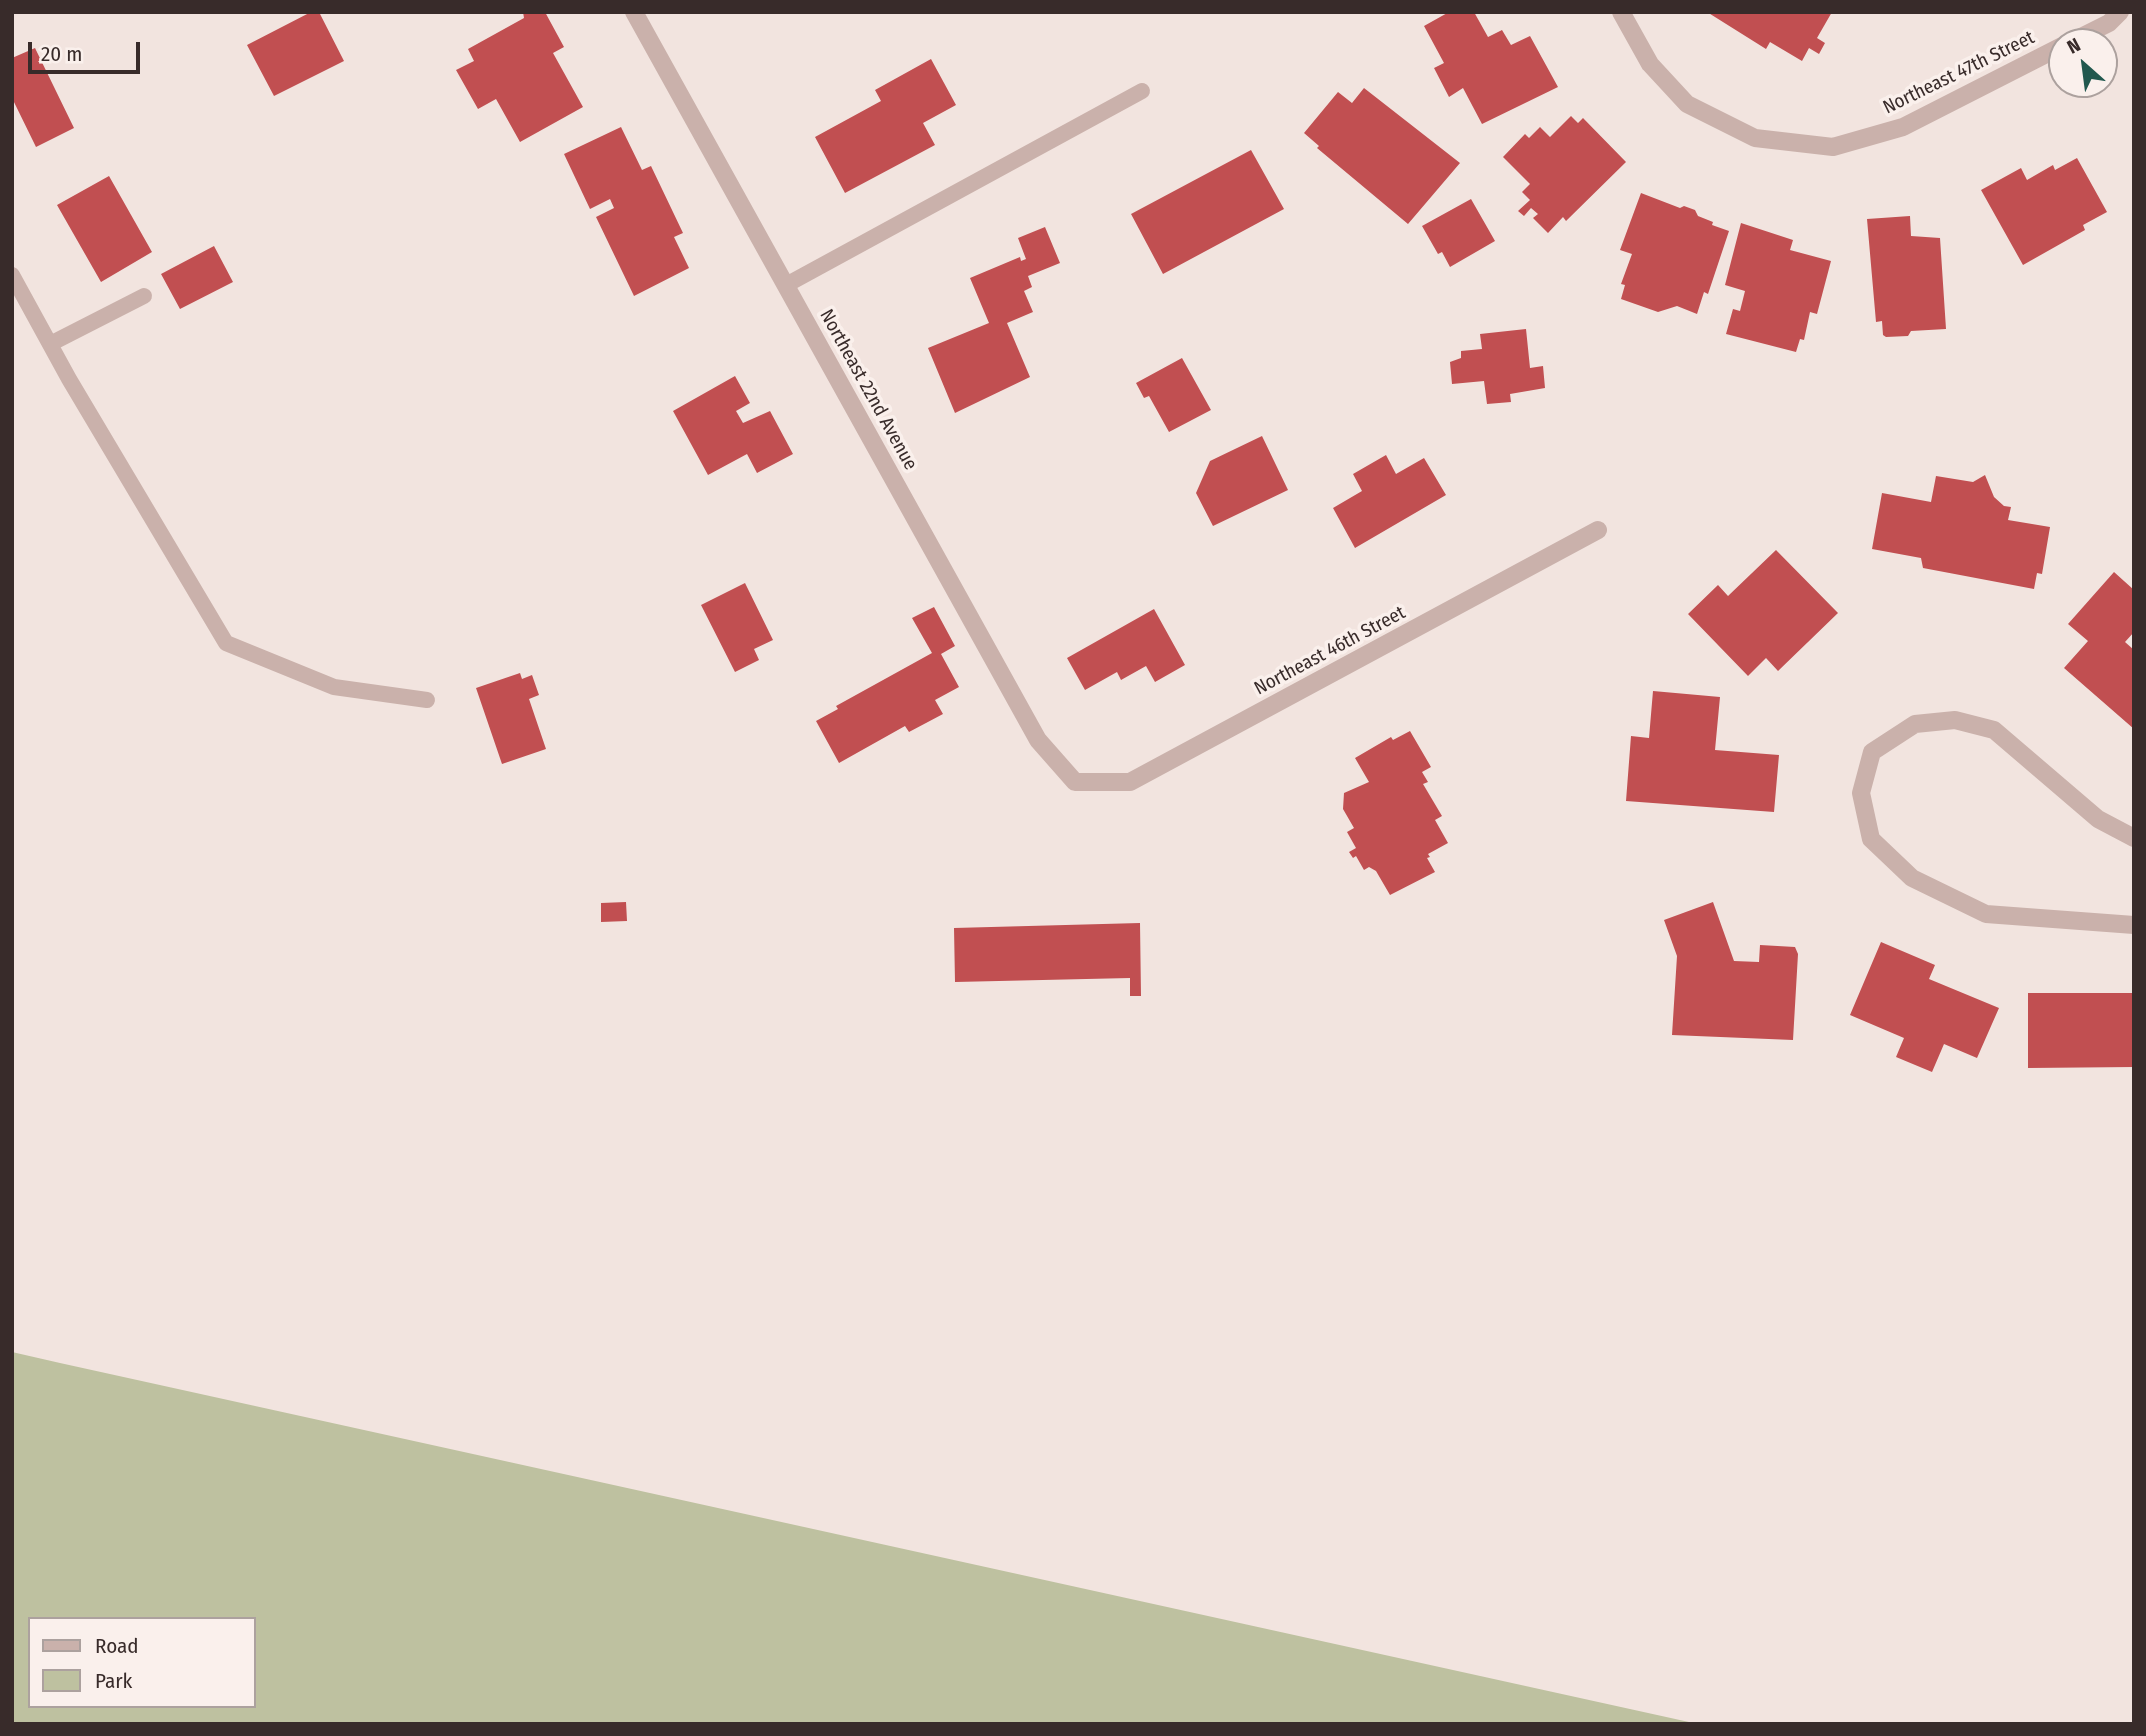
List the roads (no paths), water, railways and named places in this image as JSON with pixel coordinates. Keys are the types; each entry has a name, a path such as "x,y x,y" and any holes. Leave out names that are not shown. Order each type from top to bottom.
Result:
{"street":[{"name":"Northeast 22nd Avenue","path":"634,12 1038,740 1075,782"},
{"name":"Northeast 47th Street","path":"1621,12 1650,64 1687,104 1755,138 1833,147 1903,127 2048,53"},
{"path":"2099,28 2120,12"},
{"name":"Northeast 46th Street","path":"1075,782 1130,782 1598,530"},
{"path":"2134,838 2098,819 1994,730 1955,720 1915,724 1872,751 1861,793 1871,839 1912,878 1973,908 1986,914 2134,925"}],"lane":[{"path":"786,285 1142,90"},
{"path":"12,275 226,643 334,687 428,701"},
{"path":"50,344 145,296"}]}
